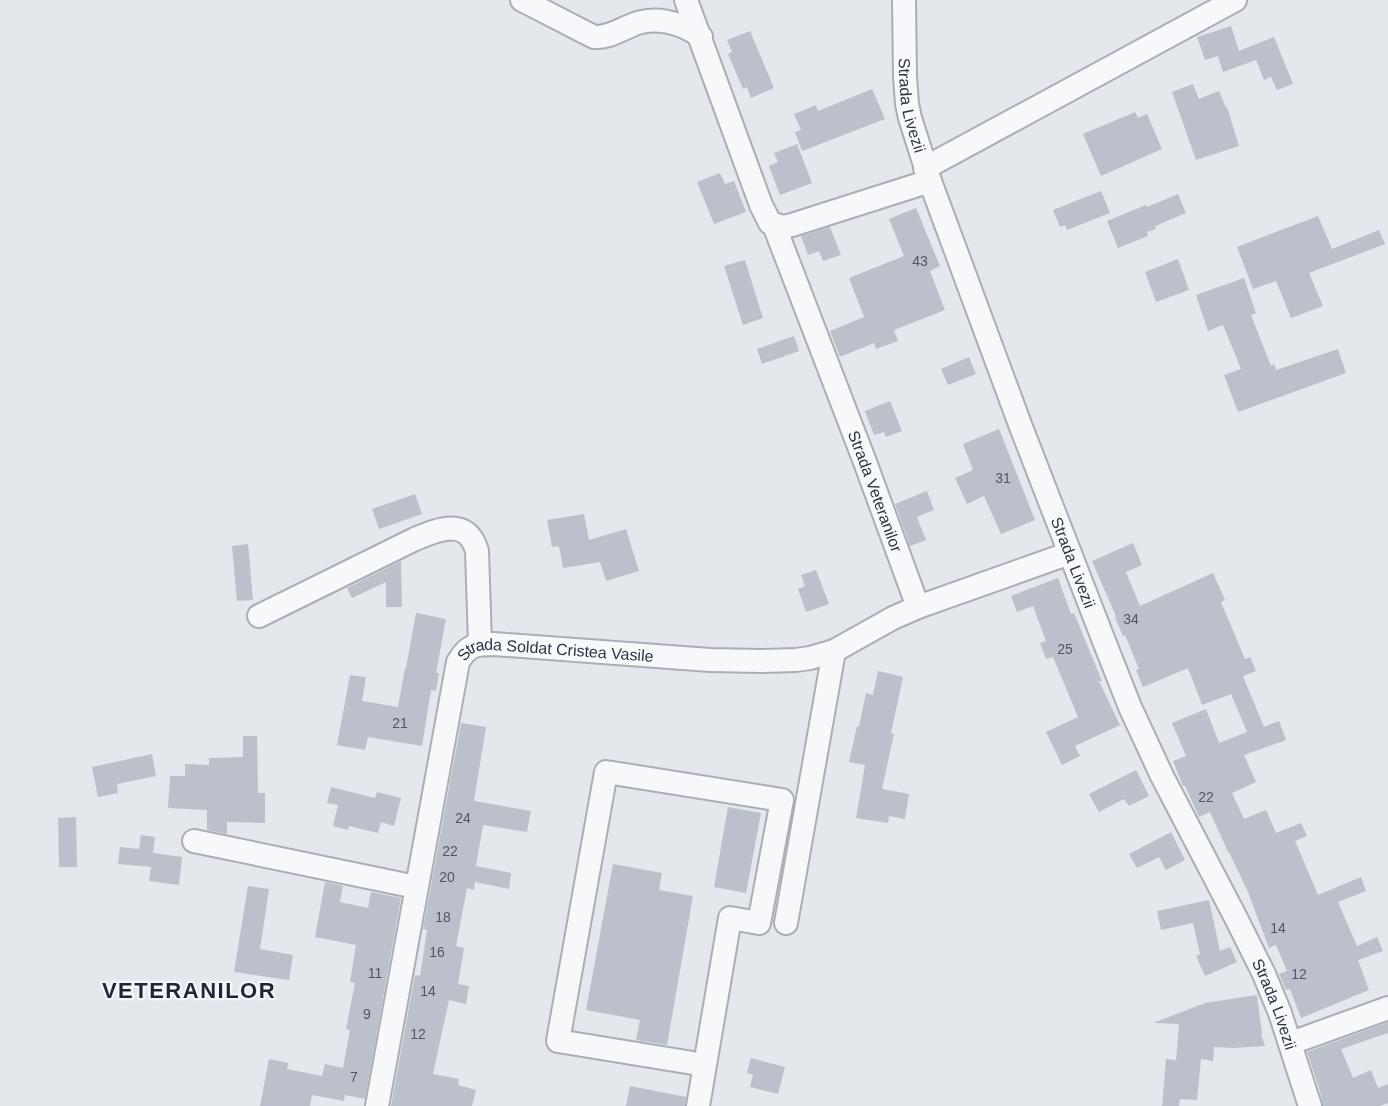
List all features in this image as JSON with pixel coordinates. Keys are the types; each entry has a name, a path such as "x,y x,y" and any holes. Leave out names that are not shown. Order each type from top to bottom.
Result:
{"street":[{"path":"522,0 594,37 602,38 611,35 638,22 656,21 679,25 692,30 701,37"},
{"name":"Strada Veteranilor","path":"686,0 761,205 770,224 774,225 918,607"},
{"name":"Strada Livezii","path":"904,0 907,104 928,174 1104,641 1147,745 1252,949 1273,995 1291,1043 1310,1106"},
{"path":"774,225 783,227 792,225 928,174 1235,0"},
{"path":"259,616 415,539 443,529 458,529 471,538 477,551 480,644"},
{"path":"918,607 1070,553"},
{"name":"Strada Soldat Cristea Vasile","path":"377,1106 458,662 467,649 480,644 735,661 796,660 822,656 834,651 893,618 918,607"},
{"path":"786,923 834,651"},
{"path":"698,1106 705,1065 730,918 759,923 782,800 606,772 558,1041 705,1065"},
{"path":"194,841 416,887"},
{"path":"1291,1043 1388,1008"}],"building":[{"path":"1231,26 1239,51 1274,37 1293,84 1277,90 1271,77 1264,80 1256,60 1223,72 1218,56 1205,60 1197,37"},
{"path":"750,31 774,88 751,98 747,87 743,89 728,54 732,52 727,40"},
{"path":"1193,84 1199,99 1219,91 1227,107 1239,146 1196,160 1172,92"},
{"path":"872,89 885,119 802,151 795,132 801,130 794,114 816,105 818,111"},
{"path":"1135,112 1138,118 1147,114 1162,149 1101,176 1083,134"},
{"path":"797,144 812,183 780,195 769,166 778,162 774,153"},
{"path":"720,173 725,184 734,181 746,212 714,224 697,182"},
{"path":"1101,191 1110,213 1067,230 1065,225 1060,227 1053,210"},
{"path":"1178,194 1186,213 1155,226 1156,229 1147,232 1148,236 1118,248 1107,221"},
{"path":"916,208 940,266 930,271 945,310 894,330 898,341 876,349 874,343 840,357 830,331 864,317 849,278 904,256 889,219"},
{"path":"1318,216 1332,249 1379,230 1385,244 1309,273 1323,306 1291,318 1276,281 1253,289 1237,247"},
{"path":"830,227 841,255 823,261 819,251 808,255 801,236"},
{"path":"1178,259 1189,290 1156,302 1145,272"},
{"path":"745,260 763,318 743,325 724,266"},
{"path":"1244,278 1256,313 1251,315 1271,366 1274,364 1276,370 1338,349 1346,373 1238,412 1224,375 1241,369 1223,325 1208,331 1196,295"},
{"path":"794,336 799,351 762,364 757,349"},
{"path":"969,357 976,374 948,385 941,369"},
{"path":"890,401 902,431 886,437 884,432 874,435 865,411"},
{"path":"999,429 1035,520 1001,534 984,496 967,504 955,478 973,470 963,444"},
{"path":"927,491 934,510 917,517 926,540 910,546 895,504"},
{"path":"415,494 422,514 379,529 372,509"},
{"path":"584,514 589,540 626,529 639,571 606,581 600,562 563,568 559,546 552,547 547,520"},
{"path":"1133,543 1142,565 1126,572 1140,606 1213,573 1225,600 1221,602 1245,659 1250,657 1256,671 1243,676 1264,727 1279,721 1286,740 1244,755 1256,782 1232,793 1244,819 1266,810 1276,833 1301,823 1307,836 1295,841 1318,895 1361,877 1366,891 1338,902 1357,946 1377,937 1383,951 1358,960 1369,990 1301,1018 1290,989 1286,990 1279,974 1287,971 1276,945 1269,948 1248,892 1210,812 1199,817 1173,761 1186,756 1172,723 1206,709 1219,743 1247,732 1231,694 1202,705 1188,668 1143,687 1136,670 1139,669 1092,561"},
{"path":"248,544 253,600 237,601 232,546"},
{"path":"401,561 402,607 386,607 386,582 352,598 347,588"},
{"path":"816,570 829,604 806,612 798,589 805,586 801,575"},
{"path":"1058,578 1071,614 1074,613 1102,681 1099,681 1120,725 1075,746 1080,756 1062,765 1046,732 1078,717 1053,657 1046,659 1040,643 1046,641 1033,606 1017,612 1011,596"},
{"path":"416,613 446,619 436,673 439,673 436,691 431,690 422,746 368,737 365,750 337,745 350,675 366,677 362,701 398,707"},
{"path":"878,671 903,677 882,789 909,794 905,819 889,816 888,823 856,818 865,765 849,762 866,693 873,695"},
{"path":"461,723 486,727 474,801 531,811 527,832 483,825 476,866 511,873 509,889 475,882 474,890 467,888 456,946 464,948 458,984 469,986 466,1004 449,1000 433,1074 459,1079 458,1085 476,1090 472,1106 391,1106 415,975 420,976 427,930 423,929"},
{"path":"243,736 257,736 258,793 265,793 265,823 227,822 227,834 207,830 207,810 168,808 170,776 185,776 185,764 209,765 209,758 243,757"},
{"path":"152,754 156,776 117,784 118,793 98,797 92,767"},
{"path":"1136,770 1149,796 1129,806 1124,799 1099,812 1089,794"},
{"path":"331,787 375,798 377,792 401,798 394,826 381,822 378,833 349,826 348,830 333,826 338,805 327,803"},
{"path":"728,807 761,813 746,893 714,887"},
{"path":"76,817 77,867 59,867 58,818"},
{"path":"1171,832 1185,860 1166,870 1159,857 1137,868 1129,854"},
{"path":"141,835 155,837 153,853 182,857 179,885 149,881 151,867 118,864 120,847 139,849"},
{"path":"613,864 662,873 659,890 693,896 667,1045 636,1040 640,1020 586,1010"},
{"path":"325,882 343,886 340,902 368,908 371,892 401,898 365,1099 345,1095 344,1101 312,1095 310,1106 260,1106 269,1059 288,1063 287,1069 322,1076 325,1064 343,1068 350,1030 346,1029 355,983 350,982 356,945 315,937"},
{"path":"248,886 269,889 260,949 293,955 289,980 234,972"},
{"path":"1209,900 1220,951 1230,947 1237,962 1205,976 1196,956 1200,954 1193,923 1161,930 1157,911"},
{"path":"1257,995 1261,1034 1265,1046 1214,1047 1213,1061 1201,1059 1197,1100 1180,1099 1179,1106 1162,1106 1166,1059 1176,1060 1179,1024 1153,1023 1205,1003"},
{"path":"1388,1022 1388,1033 1341,1049 1353,1078 1371,1070 1378,1088 1388,1084 1388,1103 1380,1106 1323,1106 1307,1052"},
{"path":"751,1058 785,1067 778,1094 750,1087 753,1075 747,1073"},
{"path":"630,1086 686,1097 685,1106 626,1106"}],"district":[{"name":"VETERANILOR","path":"189,990"}]}
